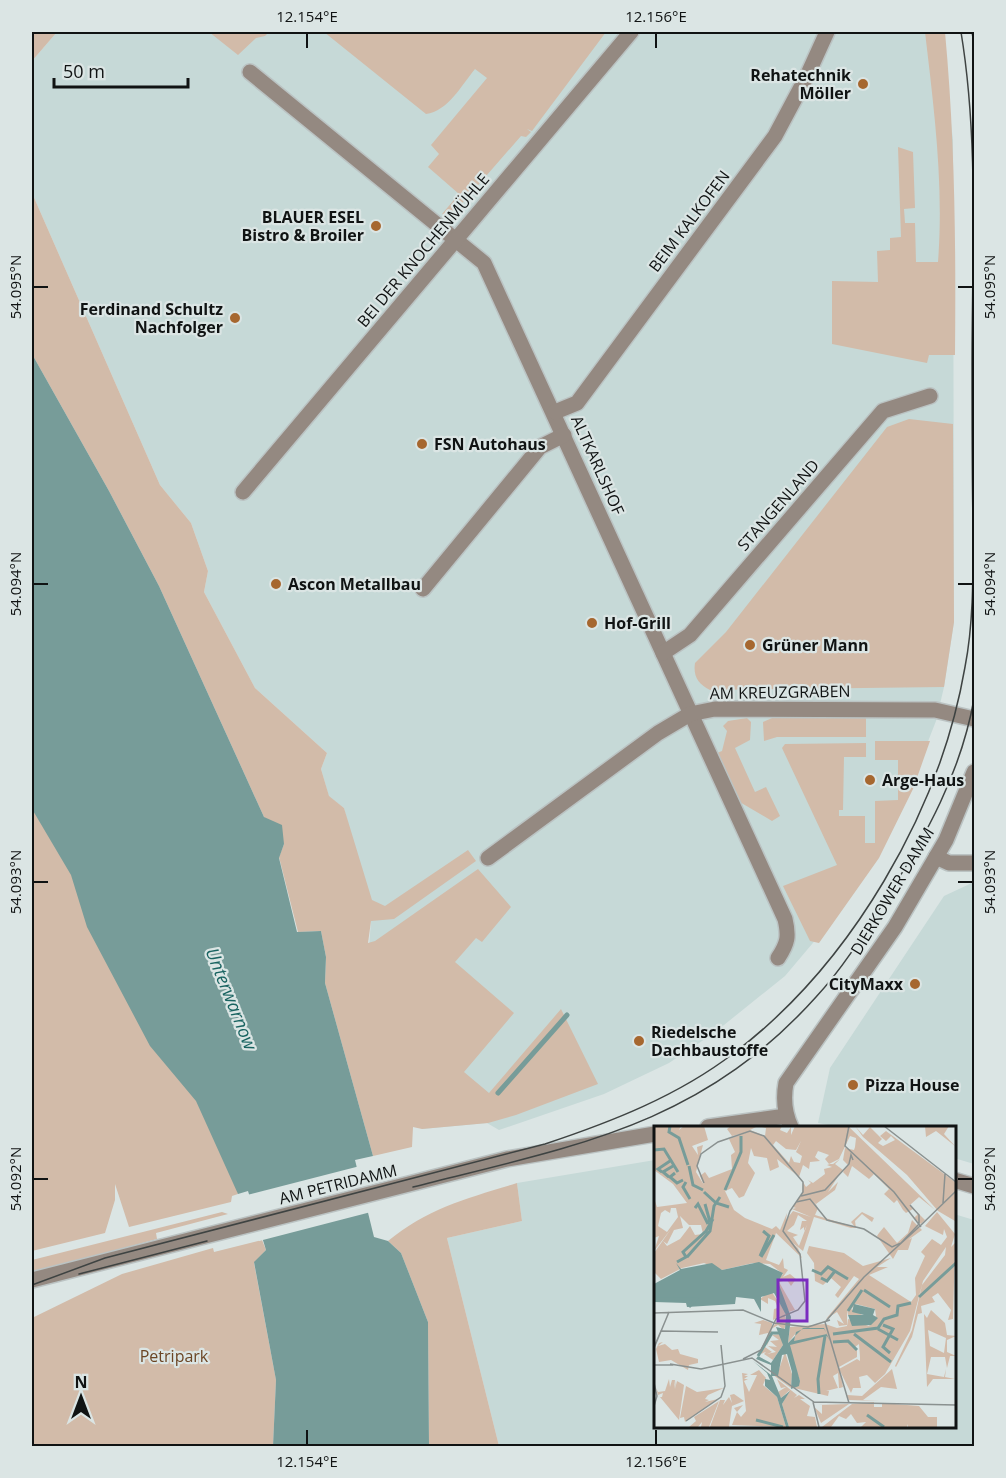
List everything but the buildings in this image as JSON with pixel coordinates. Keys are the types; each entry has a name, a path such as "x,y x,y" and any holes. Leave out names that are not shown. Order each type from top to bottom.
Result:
{"street":[{"name":"BEI DER KNOCHENMÜHLE","path":"243,492 631,32"},
{"name":"BEIM KALKOFEN","path":"555,412 577,403 775,136 827,32"},
{"name":"ALTKARLSHOF","path":"250,72 484,263 555,412 690,714 755,848 789,934 787,945 778,958"},
{"name":"STANGENLAND","path":"663,653 690,635 883,411 930,396"},
{"path":"423,589 540,447 564,435"},
{"name":"AM KREUZGRABEN","path":"488,858 658,733 690,714 715,709 935,710 975,719"},
{"name":"DIERKOWER DAMM","path":"788,1121 784,1096 786,1083 793,1070 839,1011 895,927 936,858 975,772"},
{"path":"936,858 949,863 975,863"},
{"path":"721,1126 788,1121"},
{"name":"AM PETRIDAMM","path":"32,1280 507,1159 654,1134"},
{"path":"955,1180 975,1186"}],"shaded area":[{"path":"57,32 940,32 953,140 954,622 936,721 918,767 834,918 785,976 714,1033 669,1063 604,1094 499,1130 487,1123 422,1129 365,1002 371,921 344,808 329,797 321,769 327,753 255,688 204,592 208,571 191,523 160,485 32,193 32,61"},
{"path":"974,882 974,1164 955,1158 955,1126 833,1126 818,1123 830,1068 944,896"},
{"path":"654,1160 654,1427 955,1427 955,1214 974,1220 974,1446 499,1446 447,1238 522,1221 517,1183"}],"green space":[{"path":"32,32 57,32 32,61"},
{"path":"209,32 269,32 265,36 256,38 238,55"},
{"path":"324,32 606,32 532,131 527,129 531,132 526,137 521,136 453,214 448,216 442,214 459,194 428,167 439,154 431,145 487,78 475,69 447,103 434,112 426,114"},
{"path":"925,32 945,32 953,153 955,274 955,355 929,355 927,363 832,344 832,281 878,282 877,251 890,250 890,238 901,237 898,147 913,152 915,208 904,209 905,223 915,223 916,262 938,262 939,175"},
{"path":"32,193 160,485 191,523 208,571 204,592 255,688 327,753 321,769 329,796 344,808 372,900 385,906 468,850 476,861 394,919 371,921 368,943 375,941 478,869 511,907 482,942 476,938 455,962 514,1013 464,1072 489,1093 561,1009 598,1084 516,1115 488,1123 422,1129 413,1127 412,1147 373,1156 325,983 326,957 321,931 298,932 279,857 284,844 264,817 159,586 32,354"},
{"path":"909,419 953,424 954,622 944,687 710,690 702,685 696,676 695,663 726,632 887,427"},
{"path":"32,713 225,1121 238,1194 232,1196 231,1202 129,1227 115,1184 115,1200 105,1233 32,1251"},
{"path":"747,718 751,722 750,740 735,748 755,792 766,787 780,816 772,821 738,801 717,753 722,751 727,731 723,726 728,721"},
{"path":"772,718 866,718 866,737 777,737 764,741 763,722"},
{"path":"875,741 930,741 913,789 879,858 819,943 810,941 783,886 837,865 782,748 785,744 866,743 866,757 844,757 843,810 839,810 839,816 865,816 865,843 875,843 875,801 898,800 898,760 875,760"},
{"path":"517,1183 522,1221 447,1238 499,1446 429,1446 428,1322 401,1253 388,1241 433,1212 465,1199"},
{"path":"222,1212 228,1214 156,1233 157,1239 32,1273 32,1260"},
{"name":"Petripark","path":"262,1240 266,1250 254,1263 276,1380 273,1446 32,1446 32,1318 122,1274 213,1248 214,1252"}],"water":[{"name":"Unterwarnow","path":"32,354 159,586 264,817 282,825 284,844 279,858 297,932 321,931 326,957 325,983 373,1156 355,1160 374,1237 388,1241 401,1253 428,1322 429,1446 273,1446 276,1380 254,1262 266,1250 248,1191 238,1194 196,1101 150,1046 87,927 71,875 32,809"}],"pier":[{"path":"360,1166 371,1212 259,1241 247,1195"}],"waterway":[{"path":"498,1093 567,1015"}],"tram line":[{"path":"32,1285 105,1258 545,1144 619,1117 667,1095 734,1053 776,1017 816,976 852,930 884,881 912,829 935,776 953,722 968,650 973,578 973,198 967,73 961,32"},
{"path":"972,32 974,44"},
{"path":"413,1187 580,1143 631,1125 679,1103 726,1076 772,1041 836,974 915,851 951,778 974,699"},
{"path":"79,1274 207,1241"}],"place":[{"name":"Rehatechnik Möller","path":"863,84"},
{"name":"BLAUER ESEL Bistro & Broiler","path":"376,226"},
{"name":"Ferdinand Schultz Nachfolger","path":"235,318"},
{"name":"FSN Autohaus","path":"422,444"},
{"name":"Ascon Metallbau","path":"276,584"},
{"name":"Hof-Grill","path":"592,623"},
{"name":"Grüner Mann","path":"750,645"},
{"name":"Arge-Haus","path":"870,780"},
{"name":"CityMaxx","path":"915,984"},
{"name":"Riedelsche Dachbaustoffe","path":"639,1041"},
{"name":"Pizza House","path":"853,1085"}]}
